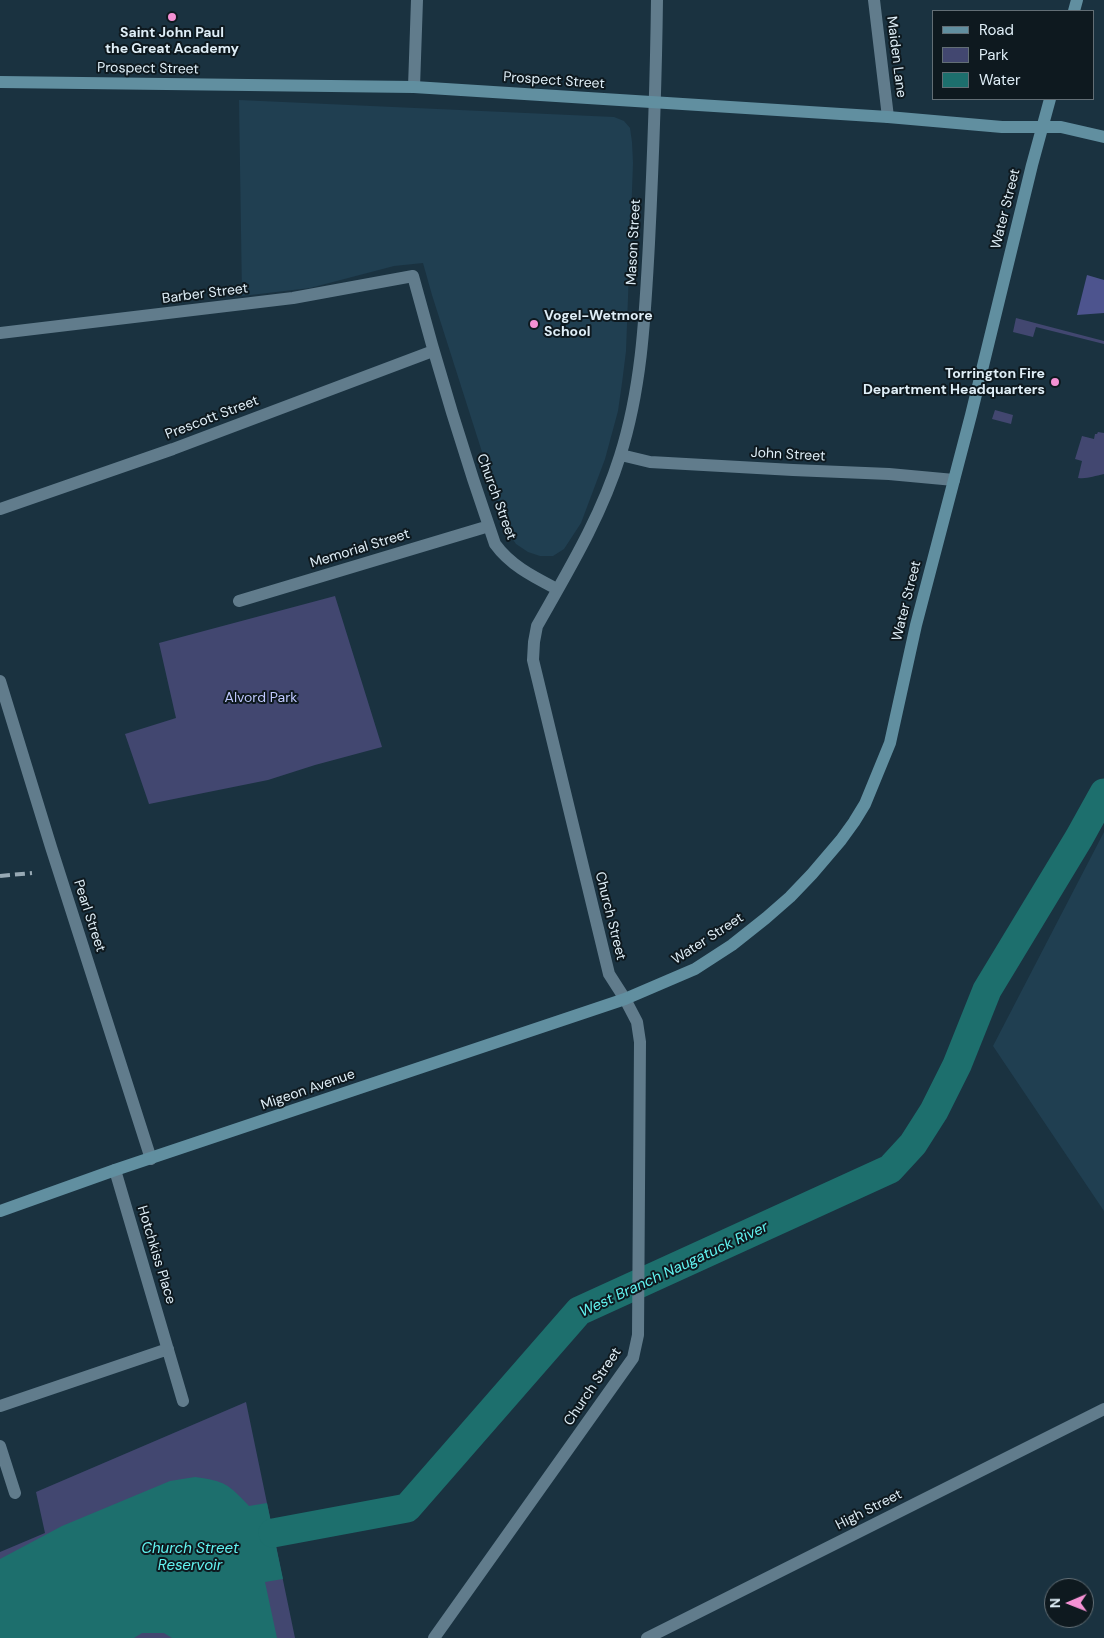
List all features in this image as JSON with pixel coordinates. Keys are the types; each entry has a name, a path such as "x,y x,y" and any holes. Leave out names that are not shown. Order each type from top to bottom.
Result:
{"main road":[{"name":"Prospect Street","path":"0,82 414,87 888,117 1002,127 1061,127 1104,137"},
{"name":"Water Street","path":"626,999 695,968 732,945 766,918 796,892 812,874 854,822 865,804 890,743 916,624 1050,100"},
{"name":"Migeon Avenue","path":"0,1211 115,1170 626,999"}],"street":[{"path":"414,87 417,0"},
{"name":"Mason Street","path":"557,590 599,512 621,455 634,402 644,335 655,102 657,0"},
{"name":"Maiden Lane","path":"874,0 888,117"},
{"name":"Barber Street","path":"0,333 293,298 413,276"},
{"name":"Church Street","path":"413,276 432,351 495,544 503,555 515,565 557,590 537,626 533,660 609,974 626,999 637,1022 640,1042 638,1335 633,1358 434,1638"},
{"name":"Prescott Street","path":"0,509 173,449 432,351"},
{"name":"John Street","path":"621,455 650,462 889,474 954,480"},
{"name":"Memorial Street","path":"239,600 489,526"},
{"name":"Pearl Street","path":"0,682 151,1159"},
{"name":"Hotchkiss Place","path":"115,1170 183,1401"},
{"path":"0,1406 168,1349"},
{"name":"High Street","path":"647,1638 667,1634 1104,1409"},
{"path":"0,1446 15,1494"}],"shaded area":[{"name":"Vogel-Wetmore School","path":"239,100 614,117 624,121 630,128 633,163 626,351 618,411 605,459 581,523 564,549 553,556 540,556 528,552 516,544 510,535 423,263 394,266 310,288 242,296"},
{"path":"1087,275 1104,280 1104,313 1077,315"},
{"path":"1104,832 1104,1211 993,1046"}],"green space":[{"path":"1016,318 1104,341 1104,344 1036,327 1033,337 1013,332"},
{"path":"995,410 1013,415 1011,424 992,419"},
{"path":"1098,432 1104,433 1104,474 1088,478 1078,478 1082,461 1075,459 1082,436 1094,439 1095,434"},
{"name":"Alvord Park","path":"335,596 382,747 268,780 149,804 125,734 176,718 159,643"},
{"name":"Church Street Reservoir","path":"246,1402 295,1638 0,1638 0,1552 45,1533 36,1492"}],"water":[{"name":"Church Street Reservoir","path":"195,1477 220,1482 231,1488 249,1506 267,1503 283,1579 265,1582 277,1638 172,1638 164,1633 142,1633 134,1638 0,1638 0,1559 62,1526 170,1481"}],"waterway":[{"name":"West Branch Naugatuck River","path":"273,1533 407,1508 579,1311 890,1169 913,1144 934,1111 957,1065 987,990 1104,793"}],"railway":[{"path":"0,876 32,873"}],"place":[{"name":"Saint John Paul the Great Academy","path":"172,17"},
{"name":"Vogel-Wetmore School","path":"534,324"},
{"name":"Torrington Fire Department Headquarters","path":"1055,382"}]}
